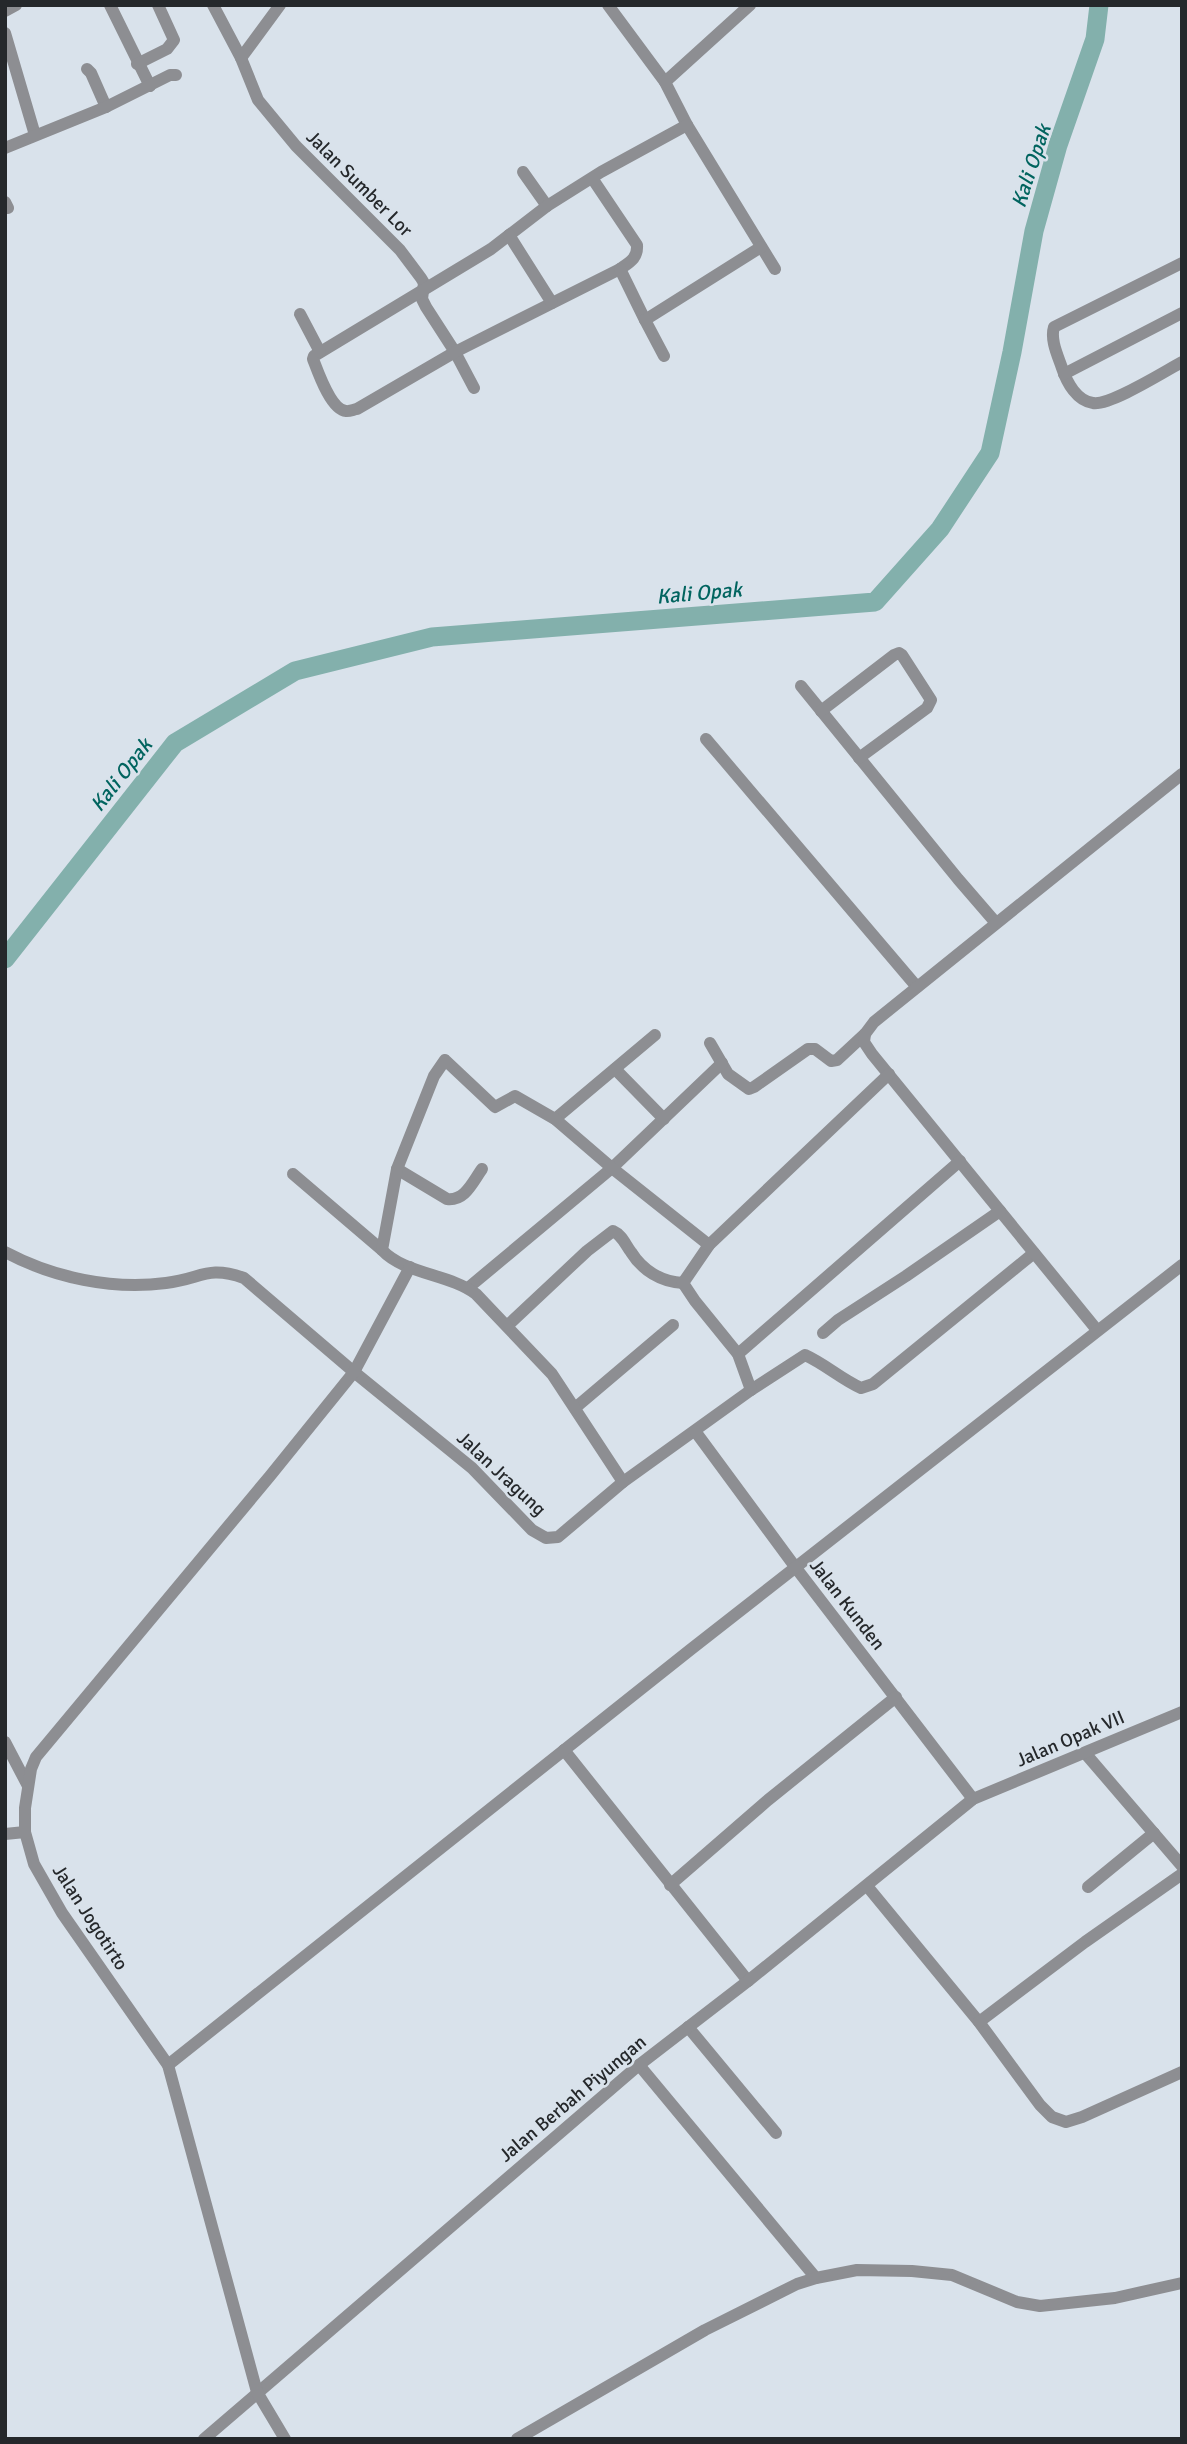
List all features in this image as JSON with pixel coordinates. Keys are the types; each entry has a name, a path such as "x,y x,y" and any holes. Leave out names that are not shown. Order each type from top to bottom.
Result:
{"street":[{"path":"5,11 16,5"},
{"path":"110,5 150,86"},
{"path":"137,64 167,49 174,40 158,5"},
{"name":"Jalan Sumber Lor","path":"213,5 241,58 258,100 296,146 400,250 424,284 422,299 474,388"},
{"path":"241,58 280,5"},
{"path":"608,5 665,82 687,125 775,269"},
{"path":"665,82 750,5"},
{"path":"5,33 35,135"},
{"path":"87,69 106,107"},
{"path":"5,148 106,107 170,75 176,75"},
{"path":"592,178 637,245 635,258 620,269 455,352 357,408 346,412 332,403 314,356 491,249 547,206 592,178 687,125"},
{"path":"523,172 547,206"},
{"path":"509,235 552,303"},
{"path":"645,320 761,247"},
{"path":"1182,263 1054,327 1053,338 1064,374 1074,392 1091,403 1102,403 1182,362"},
{"path":"620,269 664,356"},
{"path":"1064,374 1182,313"},
{"path":"300,314 320,352"},
{"path":"821,711 894,655 902,655 932,700 927,708 859,758"},
{"path":"801,686 996,923"},
{"path":"706,738 917,987"},
{"path":"710,1043 728,1074 749,1088 808,1049 815,1049 831,1061 837,1060 874,1022 1182,774"},
{"path":"865,1034 864,1042 889,1074 1097,1330"},
{"path":"555,1119 655,1035"},
{"path":"382,1250 397,1169 434,1076 444,1060 495,1107 515,1096 555,1119 709,1245"},
{"path":"468,1287 612,1168 722,1063"},
{"path":"615,1069 664,1119"},
{"path":"682,1283 709,1245 889,1074"},
{"path":"738,1354 960,1161"},
{"path":"397,1169 447,1199 454,1200 461,1198 482,1170"},
{"path":"293,1174 386,1254 410,1267 468,1287 552,1374 623,1482"},
{"path":"823,1333 838,1320 1000,1211"},
{"path":"507,1326 613,1231 620,1235 647,1271 659,1278 682,1283 738,1354 751,1390"},
{"name":"Jalan Jragung","path":"8,1258 62,1276 100,1283 169,1283 212,1271 244,1278 455,1454 532,1530 546,1538 558,1537 623,1482 804,1354 860,1388 873,1384 1034,1253"},
{"path":"168,2065 1182,1265"},
{"name":"Jalan Jogotirto","path":"285,2439 257,2392 168,2065 62,1913 34,1864 25,1832 25,1808 36,1757 354,1372 410,1267"},
{"path":"575,1408 673,1325"},
{"name":"Jalan Kunden","path":"695,1431 796,1568 974,1799"},
{"path":"670,1885 768,1800 896,1697"},
{"name":"Jalan Opak VII","path":"974,1799 1182,1712"},
{"path":"7,1745 36,1757"},
{"path":"7,1745 28,1786"},
{"path":"564,1750 748,1981"},
{"path":"1085,1753 1182,1866"},
{"name":"Jalan Berbah Piyungan","path":"204,2439 639,2065 974,1799"},
{"path":"5,1834 25,1832"},
{"path":"1088,1887 1154,1833"},
{"path":"979,2022 1085,1942 1182,1874"},
{"path":"867,1886 979,2022 1040,2105 1052,2117 1066,2122 1182,2072"},
{"path":"688,2027 776,2133"},
{"path":"639,2065 816,2277"},
{"path":"516,2439 705,2330 816,2277 857,2270 912,2271 952,2276 1017,2302 1040,2306 1115,2298 1182,2283"}],"waterway":[{"name":"Kali Opak","path":"5,959 175,743 295,671 432,637 875,602 940,529 990,453 1034,231 1058,145 1095,39 1099,5"}]}
